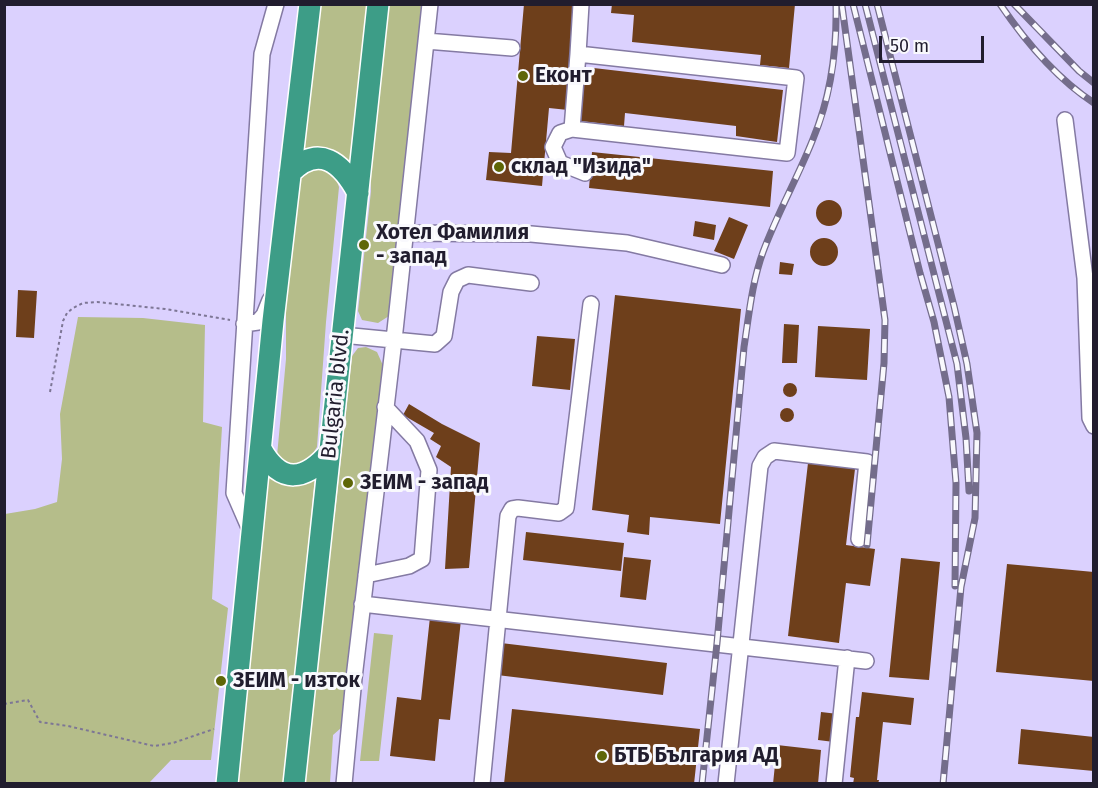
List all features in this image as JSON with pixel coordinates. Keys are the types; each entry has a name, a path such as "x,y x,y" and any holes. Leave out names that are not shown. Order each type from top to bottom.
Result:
{"highway":[{"path":"227,783 277,281 310,4"},
{"name":"Bulgaria blvd.","path":"294,783 378,4"},
{"path":"290,173 300,162 320,158 333,162 350,178 358,193"},
{"path":"261,449 273,467 288,475 308,472 330,452"}],"street":[{"path":"252,537 234,493 262,54 276,4"},
{"path":"344,783 430,4"},
{"path":"572,129 581,4"},
{"path":"426,41 512,48"},
{"path":"578,54 796,78 787,153 572,129 560,133 554,147 560,163 585,173"},
{"path":"1065,120 1090,317 1090,418 1094,426"},
{"path":"406,233 531,234 627,243 722,265"},
{"path":"342,334 435,344 444,336 451,292 457,280 468,275 531,283"},
{"path":"244,324 258,322 264,315 277,281"},
{"path":"482,783 508,516 512,509 518,507 559,513 566,508 591,304"},
{"path":"366,575 410,566 422,559 429,470 417,441 386,407"},
{"path":"726,783 760,466 765,457 774,452 867,462 859,539"},
{"path":"362,604 742,645 866,661"},
{"path":"834,783 847,658"}],"path":[{"path":"50,392 63,321 67,313 83,303 97,302 165,309 244,324"},
{"path":"4,704 28,700 40,722 68,726 154,746 173,743 234,722"}],"green space":[{"path":"318,5 367,5 349,165 300,155"},
{"path":"384,5 427,5 389,316 378,323 362,320 358,311 371,191 368,140"},
{"path":"321,165 334,173 339,187 317,447 306,464 285,466 277,456 286,359 286,290 299,178 307,169"},
{"path":"78,317 143,318 205,325 203,422 222,427 212,599 228,608 211,760 171,760 149,783 5,783 5,514 35,509 57,502 62,459 60,414"},
{"path":"366,347 377,352 385,370 341,728 333,735 330,783 301,784 324,561 335,513 352,356 358,348"},
{"path":"268,471 315,478 284,783 236,784"},
{"path":"374,633 393,635 379,761 360,761"}],"building":[{"path":"524,4 577,4 568,110 549,108 542,186 486,180 489,152 511,153"},
{"path":"612,4 795,4 789,68 760,65 761,55 632,42 634,15 611,13"},
{"path":"585,67 783,90 777,142 736,136 736,126 625,113 624,126 580,121"},
{"path":"592,152 773,171 770,207 589,188"},
{"path":"829,200 838,204 842,213 838,222 829,226 820,222 816,213 820,204"},
{"path":"729,217 748,225 734,259 714,251"},
{"path":"695,221 716,225 714,240 693,236"},
{"path":"824,238 834,242 838,252 834,262 824,266 814,262 810,252 814,242"},
{"path":"780,262 794,264 792,275 779,274"},
{"path":"18,290 37,291 34,338 16,337"},
{"path":"615,295 741,309 720,524 650,517 649,535 627,532 629,515 592,510"},
{"path":"784,324 799,325 797,363 782,363"},
{"path":"818,326 870,329 867,380 815,377"},
{"path":"537,336 575,339 570,390 532,386"},
{"path":"787,383 793,383 797,390 793,397 787,397 783,393 783,387"},
{"path":"409,404 480,443 469,568 445,569 451,467 436,457 441,446 430,439 434,433 403,415"},
{"path":"784,408 790,408 794,415 790,422 784,422 780,418 780,412"},
{"path":"808,463 855,469 846,545 875,549 870,586 846,583 839,643 788,636"},
{"path":"526,532 624,543 621,571 523,560"},
{"path":"624,557 651,560 646,600 620,597"},
{"path":"901,558 940,562 929,680 889,677"},
{"path":"1007,564 1094,572 1094,681 996,672"},
{"path":"430,617 461,620 450,720 439,719 435,761 390,756 397,697 421,700"},
{"path":"501,643 667,663 663,695 497,675"},
{"path":"862,692 914,698 911,725 883,722 878,784 853,784 854,778 850,777 856,717 859,717"},
{"name":"БТБ България АД","path":"512,709 700,729 694,784 504,784"},
{"path":"821,712 838,714 834,742 818,740"},
{"path":"1021,729 1094,737 1094,771 1018,764"},
{"path":"777,745 821,750 818,784 773,784"}],"railway":[{"path":"702,784 744,347 751,299 763,252 807,153 824,106 832,73 836,4"},
{"path":"853,4 934,322 949,397 956,483 955,586"},
{"path":"865,4 957,364 966,438 969,491"},
{"path":"877,4 954,306 967,364 977,433 975,518 961,587 943,784"},
{"path":"1000,4 1042,58 1094,103"},
{"path":"1014,4 1079,71 1094,83"},
{"path":"842,6 885,320 884,363 867,545"}],"place":[{"name":"Еконт","path":"523,76"},
{"name":"склад \"Изида\"","path":"499,167"},
{"name":"Хотел Фамилия - запад","path":"364,245"},
{"name":"ЗЕИМ - запад","path":"348,483"},
{"name":"ЗЕИМ - изток","path":"221,681"},
{"name":"БТБ България АД","path":"602,756"}]}
